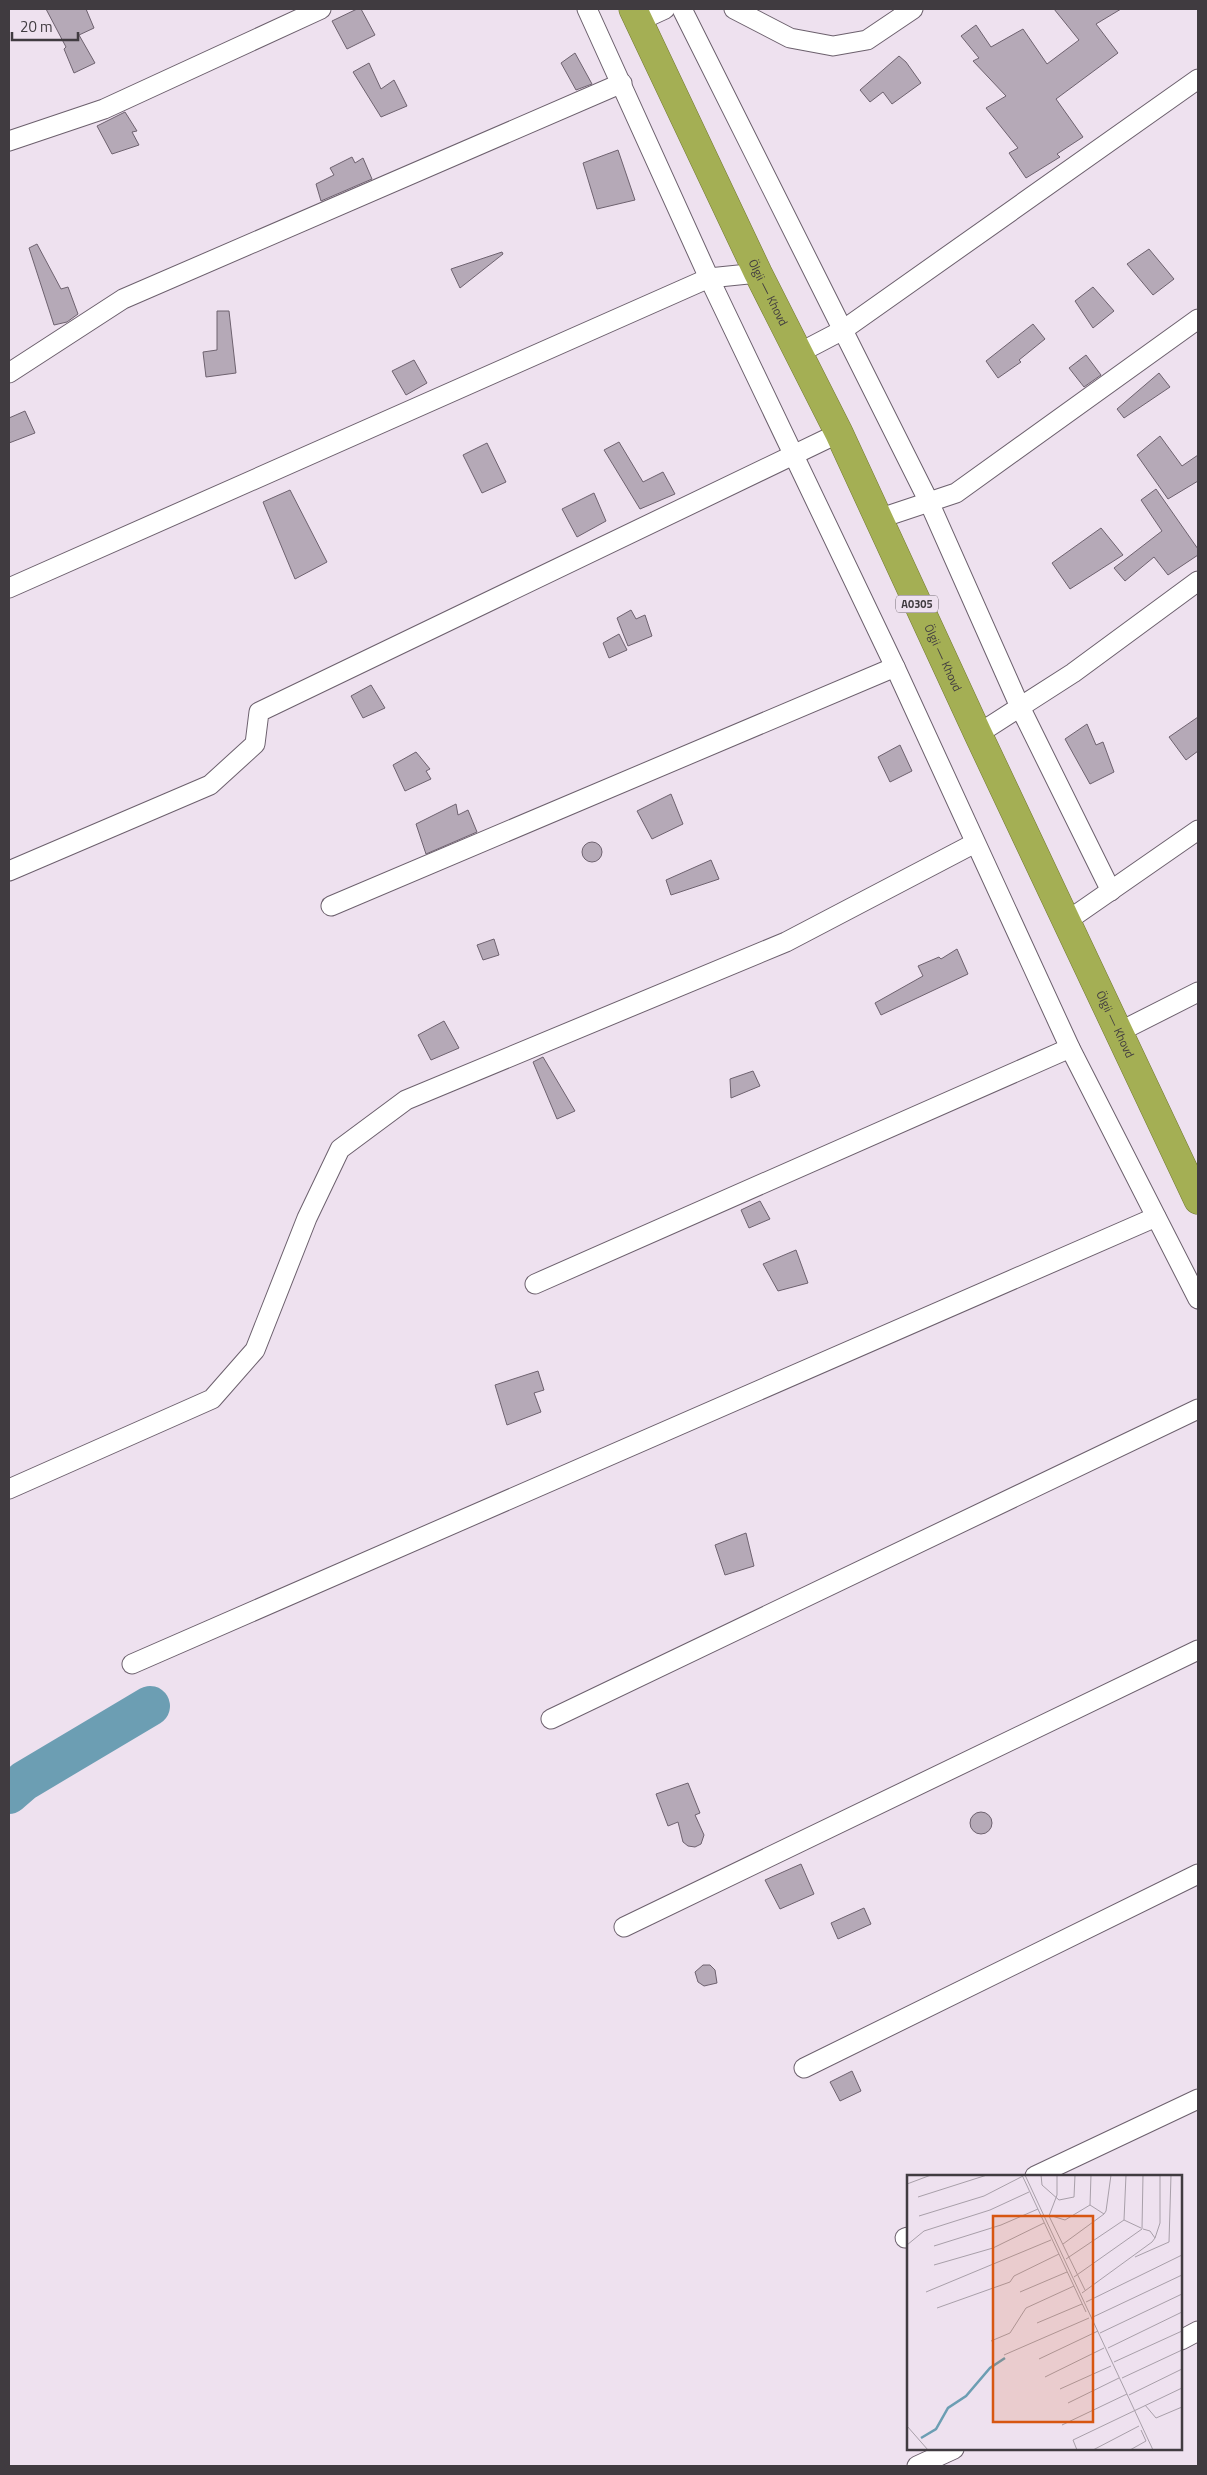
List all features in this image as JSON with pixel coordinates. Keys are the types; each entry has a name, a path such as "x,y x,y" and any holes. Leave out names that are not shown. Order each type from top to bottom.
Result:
{"highway":[{"name":"Ölgii — Khovd","path":"636,15 758,273 838,433 1198,1200"}],"street":[{"path":"9,140 104,109 321,9"},
{"path":"587,9 709,278 895,667 1070,1048 1198,1299"},
{"path":"636,15 665,9"},
{"path":"682,9 929,502 1020,707 1110,891"},
{"path":"734,9 790,38 832,46 867,40 912,9"},
{"path":"799,353 843,330 1198,79"},
{"path":"9,373 123,300 622,83"},
{"path":"9,588 709,278 758,273"},
{"path":"878,519 956,493 1198,319"},
{"path":"9,871 210,785 255,744 259,712 838,433"},
{"path":"978,734 1073,673 1198,581"},
{"path":"331,906 895,667"},
{"path":"1066,921 1198,830"},
{"path":"9,1489 212,1399 255,1350 306,1218 340,1149 406,1100 786,942 975,843"},
{"path":"1120,1032 1198,992"},
{"path":"535,1284 1070,1048"},
{"path":"132,1664 1156,1216"},
{"path":"551,1719 1198,1408"},
{"path":"624,1927 1198,1650"},
{"path":"804,2068 1198,1874"},
{"path":"1037,2175 1198,2099"},
{"path":"1182,2339 1198,2331"},
{"path":"917,2466 952,2450"}],"building":[{"path":"46,9 86,9 94,28 79,35 95,63 74,73 64,49 66,47"},
{"path":"357,9 361,9 375,35 347,49 332,21"},
{"path":"1054,9 1121,9 1096,24 1118,53 1056,99 1083,137 1057,154 1060,157 1026,178 1009,153 1018,148 986,108 1006,96 973,61 979,58 961,36 976,25 991,47 1023,29 1047,64 1079,40"},
{"path":"575,53 592,84 576,90 561,63"},
{"path":"899,56 906,62 921,83 892,104 883,92 870,102 860,90"},
{"path":"369,63 381,89 394,80 407,106 381,117 353,72"},
{"path":"125,112 137,131 132,132 139,145 112,154 97,126"},
{"path":"618,150 635,200 597,209 583,163"},
{"path":"352,157 355,163 363,158 372,179 321,201 316,184 334,175 330,168"},
{"path":"37,244 61,289 68,287 78,314 67,322 54,325 29,248"},
{"path":"1149,249 1174,279 1153,295 1127,264"},
{"path":"502,252 503,254 460,288 451,269"},
{"path":"1093,287 1114,311 1093,328 1075,301"},
{"path":"217,311 229,311 236,373 206,377 203,352 217,350"},
{"path":"1033,324 1045,339 1019,360 1021,362 998,378 986,361"},
{"path":"1086,355 1101,375 1084,387 1069,368"},
{"path":"414,360 427,383 406,395 392,371"},
{"path":"1159,373 1170,387 1124,418 1117,409"},
{"path":"25,411 35,433 9,443 9,418"},
{"path":"1160,436 1182,466 1198,455 1198,481 1168,499 1137,455"},
{"path":"619,442 643,482 663,472 675,494 640,509 604,450"},
{"path":"487,443 506,482 482,493 463,455"},
{"path":"1156,489 1198,549 1198,555 1168,575 1154,557 1125,581 1114,568 1162,531 1141,500"},
{"path":"290,490 327,562 295,579 263,502"},
{"path":"594,493 606,521 577,537 562,509"},
{"path":"1101,528 1123,555 1070,589 1052,563"},
{"path":"631,610 636,619 645,615 652,636 628,646 617,618"},
{"path":"619,634 627,650 609,658 603,643"},
{"path":"371,685 385,708 363,718 351,696"},
{"path":"1198,717 1198,751 1186,760 1169,737"},
{"path":"1087,724 1096,745 1103,742 1114,772 1090,784 1065,739"},
{"path":"900,745 912,771 890,782 878,757"},
{"path":"416,752 430,769 426,771 431,779 405,791 393,765"},
{"path":"671,794 683,824 652,839 637,811"},
{"path":"456,804 458,815 468,810 477,832 426,854 416,824"},
{"path":"592,842 599,845 602,852 599,859 592,862 585,859 582,852 585,845"},
{"path":"711,860 719,879 671,895 666,880"},
{"path":"494,939 499,955 483,960 477,945"},
{"path":"957,949 968,974 881,1015 875,1003 923,976 918,966 939,957 941,959"},
{"path":"444,1021 459,1048 431,1060 418,1035"},
{"path":"543,1057 575,1111 557,1119 533,1062"},
{"path":"753,1071 760,1086 731,1098 730,1079"},
{"path":"760,1201 770,1219 749,1228 741,1210"},
{"path":"796,1250 808,1283 778,1291 763,1264"},
{"path":"538,1371 544,1390 534,1393 541,1412 507,1425 495,1385"},
{"path":"746,1533 754,1566 725,1575 715,1545"},
{"path":"688,1783 700,1813 695,1815 704,1835 701,1844 695,1847 688,1846 683,1842 678,1822 668,1826 656,1794"},
{"path":"981,1812 989,1815 992,1823 989,1831 981,1834 973,1831 970,1823 973,1815"},
{"path":"801,1864 814,1894 780,1909 765,1880"},
{"path":"864,1908 871,1924 838,1939 831,1923"},
{"path":"703,1965 710,1965 715,1970 717,1983 704,1986 698,1982 695,1972"},
{"path":"852,2071 861,2091 840,2101 830,2082"}],"waterway":[{"path":"9,1794 24,1781 150,1706"}]}
